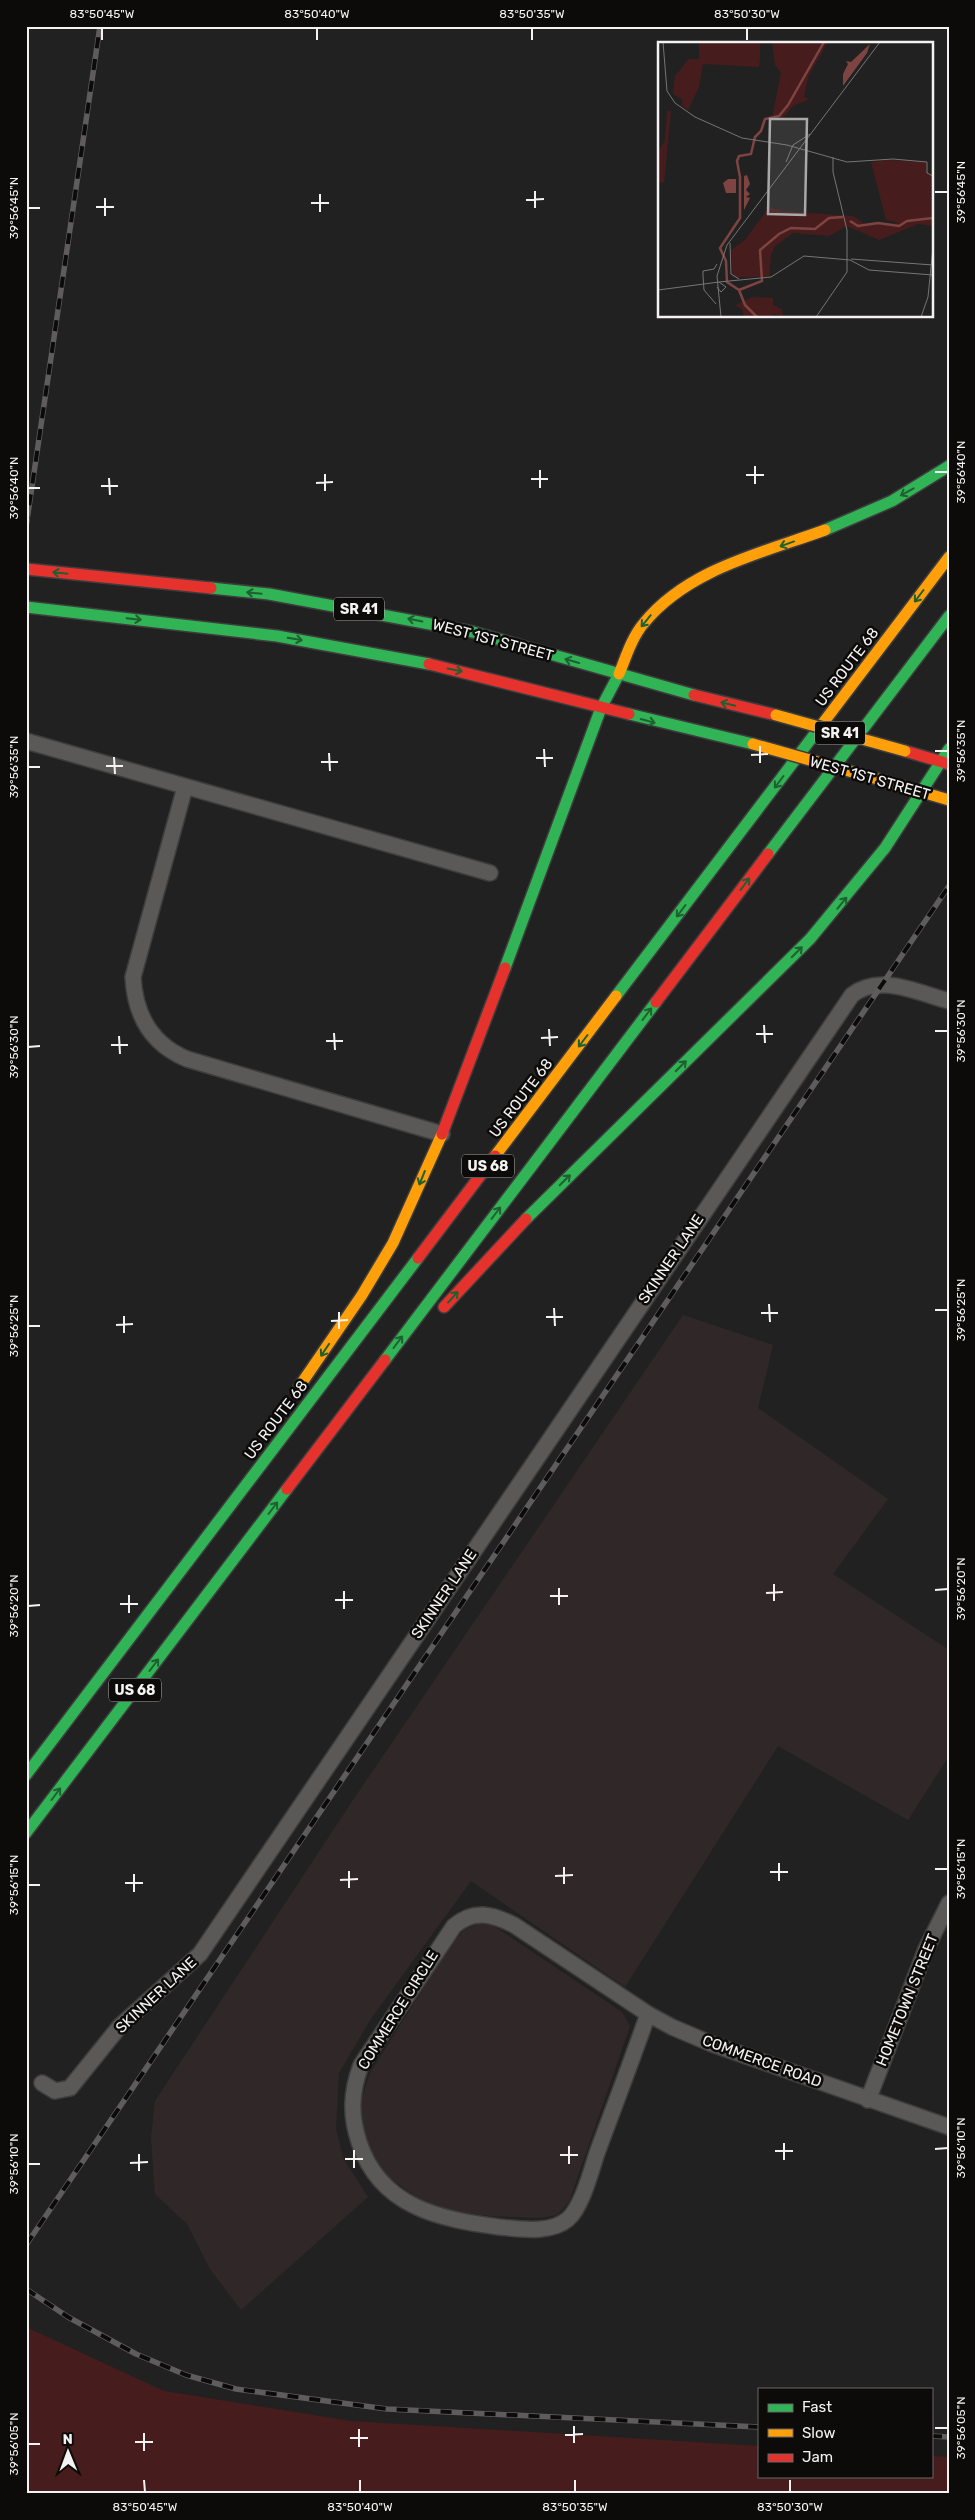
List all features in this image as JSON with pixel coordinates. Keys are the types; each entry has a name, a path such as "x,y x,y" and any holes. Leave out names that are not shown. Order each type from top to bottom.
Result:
{"main road":[{"path":"292,1396 362,1295 392,1243 442,1134 469,1068 601,708 643,624 662,603 679,590 721,568 864,514 907,492 949,466"},
{"name":"US ROUTE 68","path":"26,1775 949,558"},
{"name":"WEST 1ST STREET","path":"26,569 269,594 385,614 473,632 618,674 776,715 945,763"},
{"name":"WEST 1ST STREET","path":"26,607 257,633 360,650 460,671 675,728 753,744 949,800"},
{"name":"US 68","path":"26,1833 949,616"},
{"path":"438,1313 516,1229 810,939 839,907 924,794 945,763 949,748"},
{"path":"358,1395 396,1361 420,1334"},
{"path":"169,1587 231,1485"}],"street":[{"path":"26,741 490,873"},
{"path":"185,787 133,977 138,1009 153,1036 174,1054 187,1059 442,1134"},
{"name":"SKINNER LANE","path":"42,2083 56,2091 70,2088 135,2011 200,1954 810,1054 852,995 868,985 891,985 949,1001"},
{"name":"HOMETOWN STREET","path":"868,2100 926,1949 949,1903"},
{"name":"COMMERCE CIRCLE","path":"585,1972 522,1930 496,1916 473,1915 454,1926 372,2046 355,2081 352,2100 355,2132 363,2156 380,2181 407,2202 443,2217 511,2228 538,2229 564,2222 574,2212 587,2181 648,2014"},
{"name":"COMMERCE ROAD","path":"585,1972 648,2014 672,2027 712,2044 949,2127"}],"shaded area":[{"path":"683,1315 773,1345 758,1408 888,1499 833,1574 949,1650 949,1756 908,1820 778,1746 625,1987 471,1881 370,2020 339,2073 336,2129 343,2158 368,2197 241,2310 210,2269 187,2224 155,2194 151,2138 155,2101 353,1800"},
{"path":"479,1923 494,1926 622,2012 630,2026 569,2202 557,2215 540,2218 489,2216 452,2211 418,2198 384,2174 364,2137 361,2101 370,2073 450,1946 464,1930"},
{"path":"26,2327 164,2391 351,2421 758,2446 758,2478 932,2478 932,2456 949,2457 949,2494 26,2494"}],"railway":[{"path":"26,527 100,26"},
{"path":"26,2245 949,886"},
{"path":"26,2289 68,2317 136,2354 186,2375 236,2389 387,2409 758,2427"},
{"path":"932,2436 949,2437"}],"traffic: fast":[{"path":"825,530 892,501 949,466"},
{"path":"211,588 269,594 473,632 694,695"},
{"path":"26,607 277,636 429,664"},
{"path":"768,854 949,616"},
{"path":"505,968 601,708 619,674"},
{"path":"629,714 753,744"},
{"path":"616,996 820,727"},
{"path":"526,1219 810,939 885,848 949,749"},
{"path":"385,1360 656,1002"},
{"path":"26,1775 418,1258"},
{"path":"26,1833 287,1489"}],"traffic: slow":[{"path":"619,674 636,634 644,623 662,604 682,589 727,565 825,530"},
{"path":"820,727 949,557"},
{"path":"776,715 905,751"},
{"path":"753,744 881,780"},
{"path":"881,780 949,800"},
{"path":"495,1156 616,996"},
{"path":"299,1387 362,1295 393,1243 442,1134"}],"traffic: jam":[{"path":"26,569 211,588"},
{"path":"429,664 629,714"},
{"path":"694,695 776,715"},
{"path":"905,751 949,764"},
{"path":"656,1002 768,854"},
{"path":"442,1134 505,968"},
{"path":"418,1258 495,1156"},
{"path":"444,1307 526,1219"},
{"path":"287,1489 385,1360"}]}
